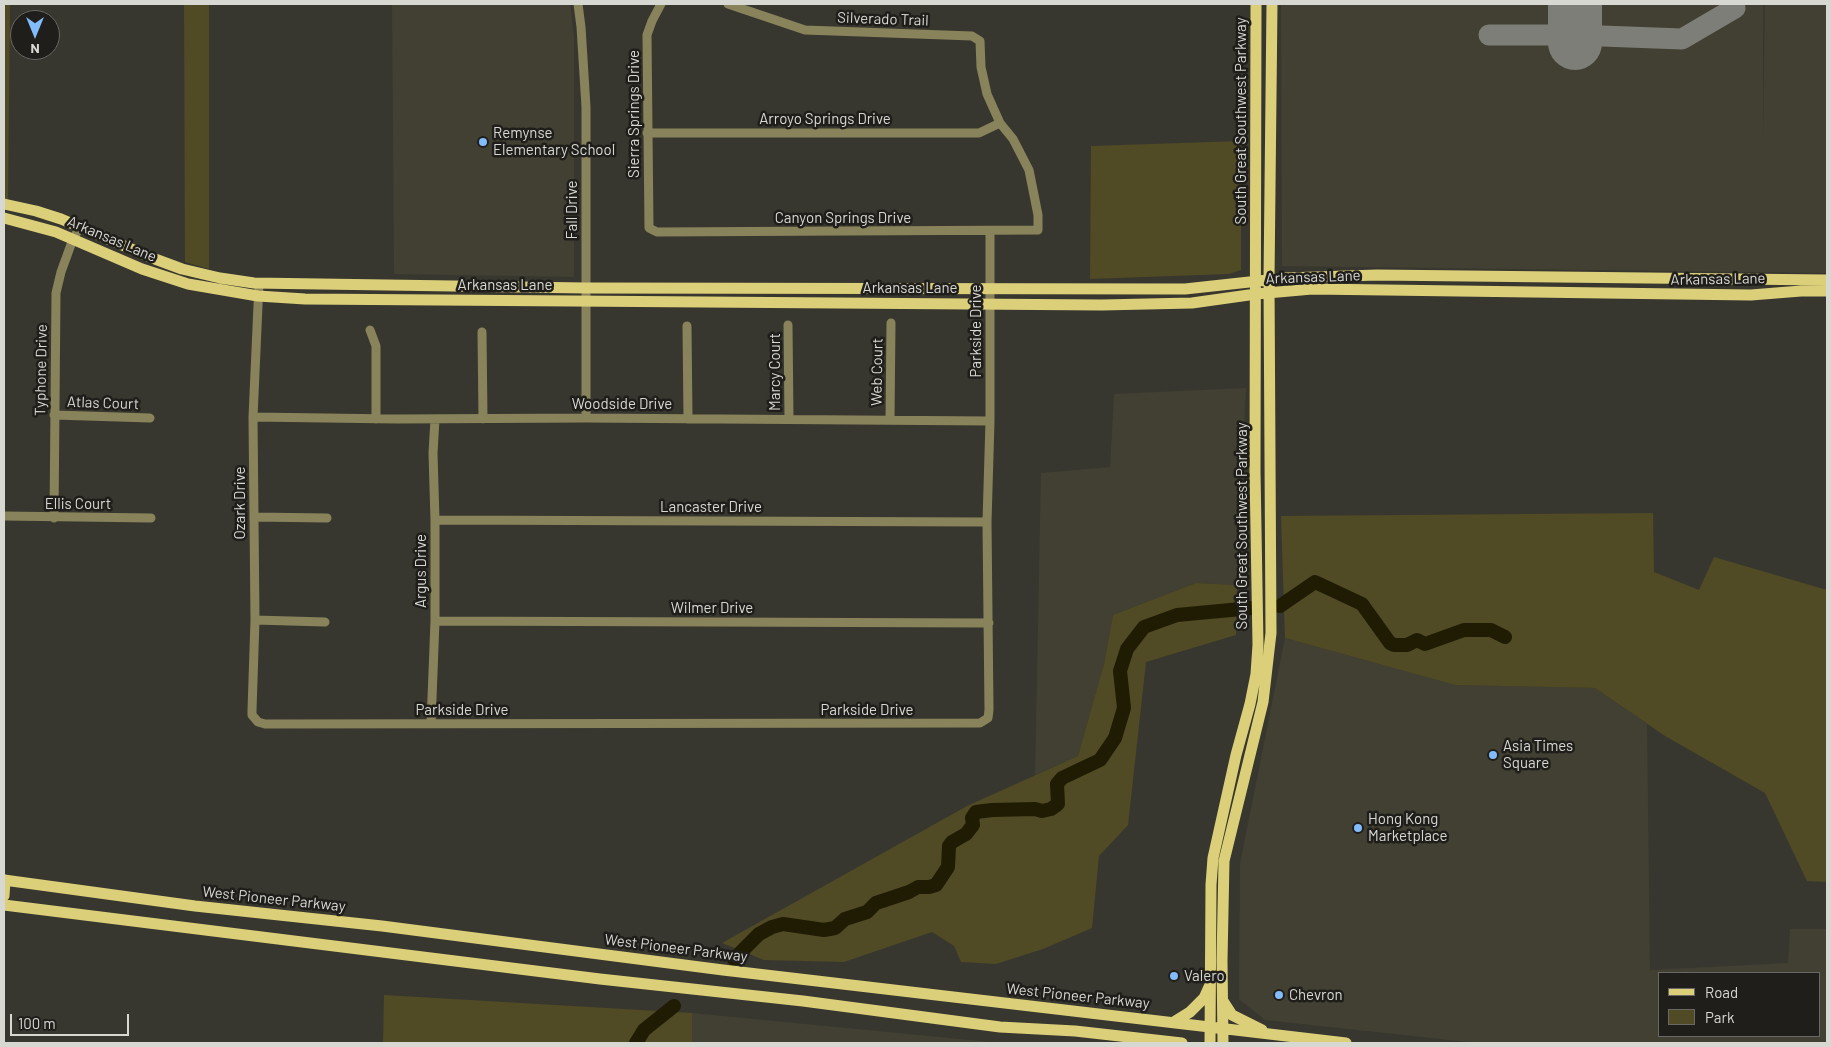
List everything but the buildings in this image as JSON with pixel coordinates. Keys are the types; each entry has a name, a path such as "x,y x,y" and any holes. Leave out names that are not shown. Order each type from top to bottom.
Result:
{"main road":[{"name":"South Great Southwest Parkway","path":"1210,1043 1210,885 1213,858 1256,674 1258,645 1255,471 1256,4"},
{"name":"South Great Southwest Parkway","path":"1223,1043 1224,861 1263,702 1271,633 1269,280 1272,4"},
{"path":"1256,134 1270,133"},
{"name":"Arkansas Lane","path":"4,204 36,211 80,227 182,269 220,278 259,283 586,288 1185,289 1312,276 1377,275 1827,280"},
{"name":"Arkansas Lane","path":"4,218 38,226 142,269 188,284 258,296 333,299 1102,305 1192,303 1269,292 1312,290 1751,295 1801,290 1827,291"},
{"path":"4,896 5,880"},
{"name":"West Pioneer Parkway","path":"5,880 195,906 382,926 723,970 1346,1043"},
{"path":"4,905 1000,1027 1075,1031 1182,1043"},
{"path":"1174,1022 1190,1012 1204,998 1210,983"},
{"path":"1223,1001 1232,1014 1248,1024 1275,1036"}],"street":[{"name":"Fall Drive","path":"578,4 586,107 586,418"},
{"name":"Sierra Springs Drive","path":"649,228 647,35 661,4"},
{"name":"Silverado Trail","path":"728,4 805,30 972,36 980,41 981,67 987,94 1000,123"},
{"name":"Arroyo Springs Drive","path":"647,133 979,133 1000,123"},
{"name":"Canyon Springs Drive","path":"649,228 657,232 990,232 1038,230 1038,215 1029,170 1013,139 1000,123"},
{"name":"Typhone Drive","path":"54,518 56,293 72,239 80,227"},
{"name":"Parkside Drive","path":"258,722 265,724 980,723 988,718 990,710 987,522 990,421 990,232"},
{"name":"Ozark Drive","path":"258,722 252,715 252,710 255,620 253,417 259,283"},
{"name":"Web Court","path":"890,420 891,323"},
{"name":"Marcy Court","path":"788,325 789,419"},
{"path":"687,326 688,419"},
{"path":"370,330 376,346 376,419"},
{"path":"482,332 483,419"},
{"name":"Atlas Court","path":"54,415 150,418"},
{"name":"Woodside Drive","path":"253,417 990,421"},
{"name":"Argus Drive","path":"431,724 435,621 433,453 435,419"},
{"name":"Ellis Court","path":"4,516 151,518"},
{"path":"254,517 327,518"},
{"name":"Lancaster Drive","path":"435,520 987,522"},
{"path":"255,620 325,622"},
{"name":"Wilmer Drive","path":"435,621 988,623"}],"shaded area":[{"name":"Remynse Elementary School","path":"392,4 570,4 574,37 574,277 394,274"},
{"path":"1281,4 1763,4 1763,144 1765,4 1827,4 1827,273 1282,266"},
{"path":"1246,388 1237,585 1196,583 1113,615 1104,664 1078,756 1035,775 1041,473 1110,467 1114,394"},
{"path":"1285,638 1455,685 1595,688 1647,724 1650,970 1788,963 1790,929 1827,929 1827,1043 1477,1043 1265,1020 1239,999 1240,864"},
{"path":"692,1013 1001,1043 692,1043"}],"green space":[{"path":"4,4 10,4 8,201 4,200"},
{"path":"184,4 209,4 209,269 185,262"},
{"path":"1241,141 1241,270 1229,274 1090,279 1091,146"},
{"path":"1653,513 1654,572 1699,590 1714,557 1827,590 1827,882 1807,881 1765,793 1665,736 1595,688 1455,685 1285,638 1281,516"},
{"path":"1196,583 1237,585 1236,635 1146,662 1128,825 1099,856 1092,928 1043,949 996,964 961,962 954,946 932,932 844,962 764,960 722,943 967,806 1078,756 1104,664 1113,615"},
{"path":"384,995 692,1013 692,1043 383,1043"}],"waterway":[{"path":"1280,606 1315,582 1362,604 1390,643 1394,645 1407,645 1417,640 1425,644 1464,630 1491,630 1505,637"},
{"path":"734,959 759,934 772,927 783,924 824,930 835,928 845,919 867,912 876,903 918,887 936,885 948,867 949,846 952,842 966,834 973,825 972,818 976,812 1035,809 1042,811 1051,809 1058,804 1057,784 1062,778 1100,760 1115,738 1124,708 1120,671 1127,649 1144,627 1177,615 1252,608"},
{"path":"636,1043 644,1030 674,1006"}],"taxiway":[{"path":"1489,35 1575,35 1682,39 1735,8"}],"runway":[{"path":"1575,4 1575,43"}],"place":[{"name":"Remynse Elementary School","path":"483,142"},
{"name":"Asia Times Square","path":"1493,755"},
{"name":"Hong Kong Marketplace","path":"1358,828"},
{"name":"Valero","path":"1174,976"},
{"name":"Chevron","path":"1279,995"}]}
